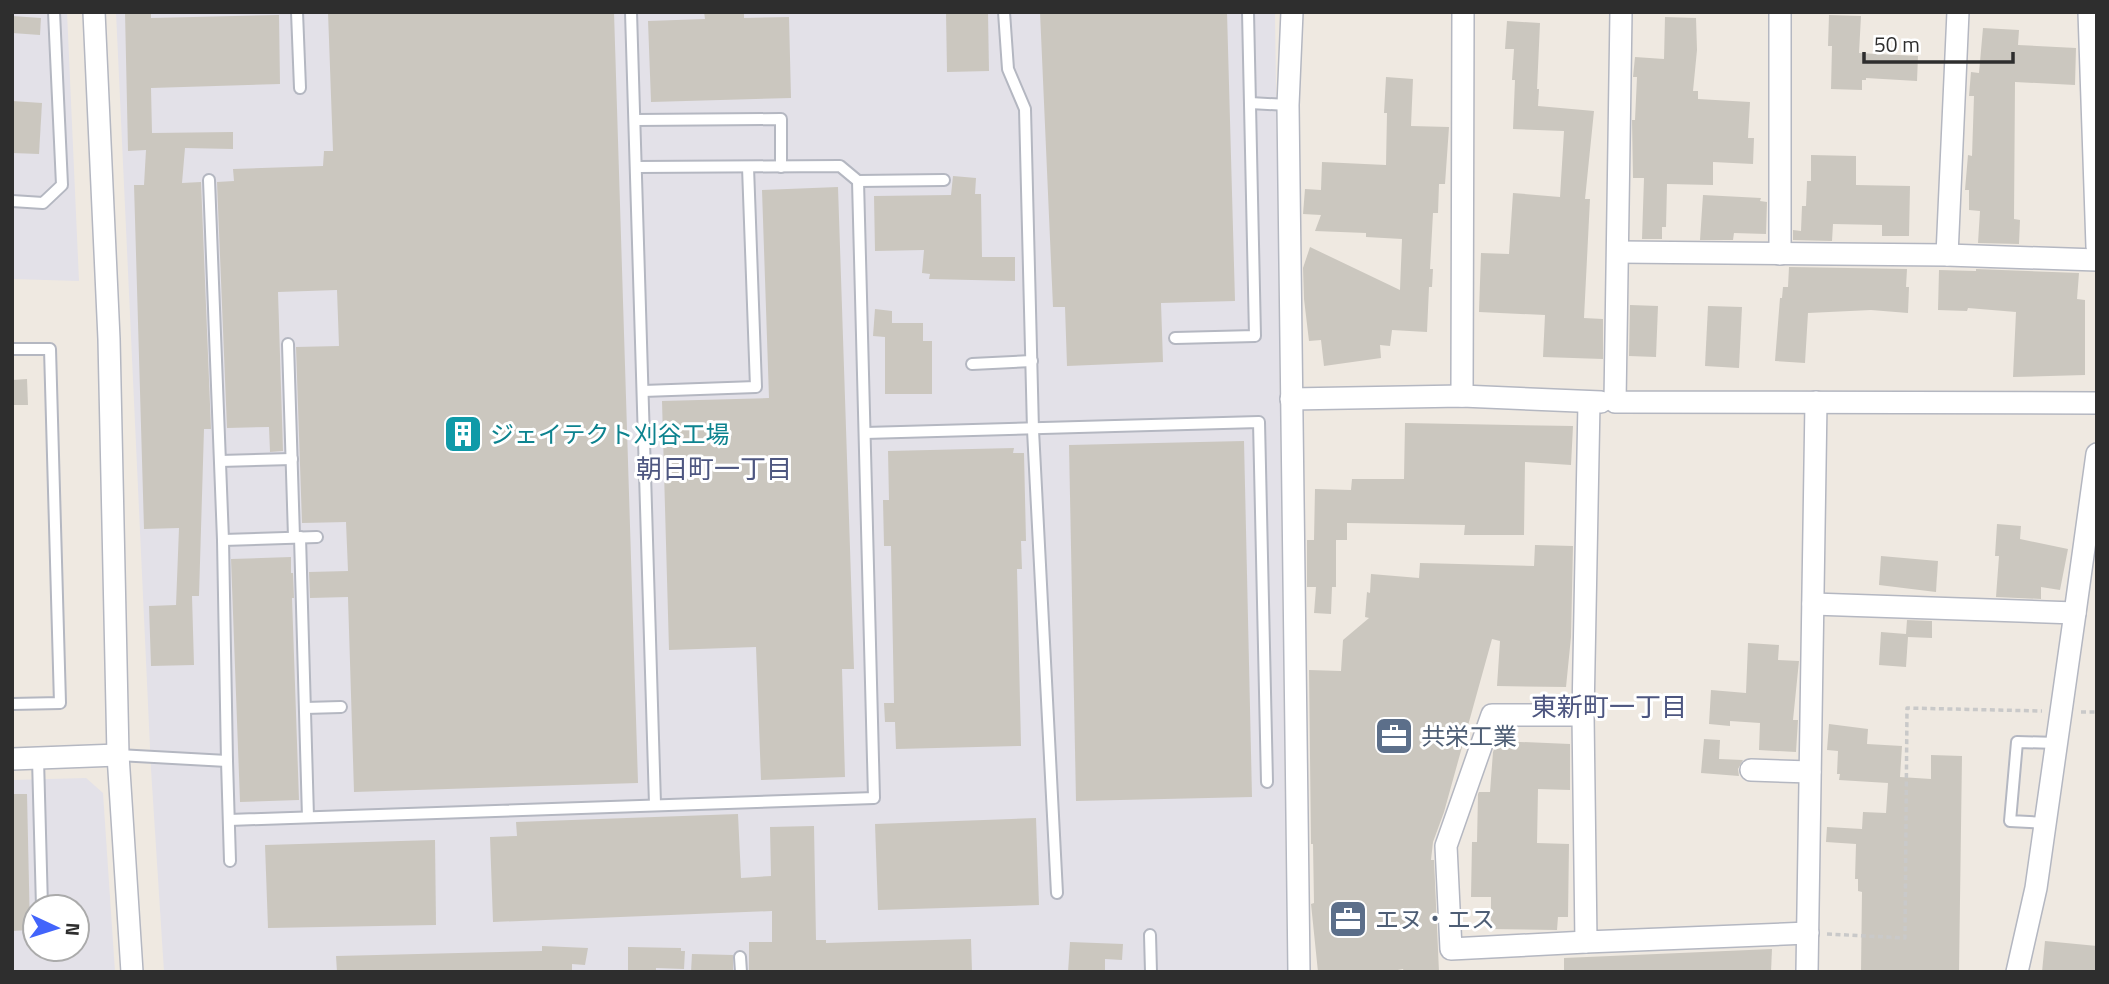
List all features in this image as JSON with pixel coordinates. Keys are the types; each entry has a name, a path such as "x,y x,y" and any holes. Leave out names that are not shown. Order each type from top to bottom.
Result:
{"street":[{"path":"94,12 109,339 118,755 132,972"},
{"path":"1292,12 1289,105 1299,972"},
{"path":"1462,396 1463,12"},
{"path":"1615,402 1621,12"},
{"path":"1780,12 1780,254"},
{"path":"1947,255 1958,12"},
{"path":"2090,12 2097,247"},
{"path":"1618,252 1947,255 2097,260"},
{"path":"1292,399 1462,396 1589,402 2097,403"},
{"path":"1586,942 1583,715 1589,402"},
{"path":"1807,972 1816,402"},
{"path":"2017,972 2036,888 2097,454"},
{"path":"1813,604 2076,613"},
{"path":"1583,715 1492,715 1446,846 1451,949 1808,933"},
{"path":"12,759 118,755"},
{"path":"1751,770 1810,772"}],"lane":[{"path":"12,201 43,203 62,185 54,12"},
{"path":"297,12 300,88"},
{"path":"631,12 655,804"},
{"path":"1004,12 1007,69 1025,109 1033,430 1057,893"},
{"path":"1175,338 1255,336 1248,12"},
{"path":"1250,103 1289,105"},
{"path":"635,120 781,119 781,167"},
{"path":"637,167 840,166 858,181 944,180"},
{"path":"643,391 756,387 748,167"},
{"path":"209,180 223,540 230,861"},
{"path":"229,820 874,798 858,181"},
{"path":"288,344 308,817"},
{"path":"12,349 50,349 60,703 12,704"},
{"path":"972,364 1032,361"},
{"path":"865,433 1259,422 1267,782"},
{"path":"220,461 292,459"},
{"path":"223,540 317,537"},
{"path":"305,708 341,707"},
{"path":"2046,823 2010,821 2017,742 2058,743"},
{"path":"118,755 226,761"},
{"path":"38,758 42,893"},
{"path":"1150,935 1151,972"},
{"path":"740,957 741,972"}],"path":[{"path":"1808,933 1905,939 1907,708 2097,712"}],"shaded area":[{"path":"12,12 67,12 79,281 12,279"},
{"path":"116,12 1275,12 1287,972 164,972 151,769"},
{"path":"86,778 103,793 115,972 12,972 12,780"}],"building":[{"path":"125,12 151,12 151,18 279,15 280,84 151,88 152,133 233,132 233,149 185,148 182,183 201,182 211,429 204,429 199,596 192,596 194,665 151,666 149,606 176,605 179,528 144,529 134,185 144,185 146,150 128,151"},
{"name":"ジェイテクト刈谷工場","path":"328,12 614,12 638,783 354,792 348,597 310,598 309,572 348,571 346,522 302,523 296,347 339,346 337,290 278,292 283,451 270,452 269,427 227,428 217,182 234,181 233,169 323,166 324,151 333,151"},
{"path":"704,12 744,12 744,18 789,17 791,98 651,102 648,21 705,19"},
{"path":"946,12 988,12 989,71 947,72"},
{"path":"1040,12 1227,12 1235,301 1161,303 1163,362 1067,366 1065,307 1053,307"},
{"path":"1829,15 1861,16 1859,53 1918,56 1917,81 1866,78 1862,80 1862,90 1831,89 1832,46 1828,46"},
{"path":"12,16 41,18 40,35 12,33"},
{"path":"1665,17 1696,18 1697,50 1693,91 1698,91 1698,99 1750,102 1748,138 1754,138 1753,164 1713,162 1713,185 1667,184 1666,227 1662,227 1662,239 1642,239 1644,178 1633,178 1632,120 1635,120 1637,77 1633,77 1635,57 1664,59"},
{"path":"1507,21 1540,23 1538,106 1594,111 1585,199 1590,199 1584,318 1603,319 1603,359 1543,357 1545,315 1479,312 1481,253 1509,254 1513,193 1560,197 1564,131 1513,129 1514,49 1505,49"},
{"path":"1983,28 2019,30 2018,45 2076,48 2075,85 2015,82 2014,219 2020,220 2019,244 1978,243 1980,211 1969,210 1969,190 1965,190 1968,155 1972,156 1974,96 1969,96 1971,72 1979,73"},
{"path":"1386,77 1413,79 1411,126 1449,127 1445,184 1439,184 1438,213 1433,213 1430,269 1433,269 1432,287 1429,287 1427,332 1392,330 1390,346 1380,345 1381,358 1324,366 1321,340 1309,341 1304,299 1303,268 1310,247 1400,290 1402,239 1366,237 1366,233 1315,231 1321,215 1303,214 1305,189 1321,190 1322,162 1386,165"},
{"path":"12,101 42,103 39,154 12,153"},
{"path":"1811,155 1856,156 1856,185 1910,186 1909,236 1882,236 1882,225 1833,224 1832,241 1793,240 1793,230 1801,231 1807,181 1811,181"},
{"path":"953,176 976,178 975,194 981,194 982,257 1015,257 1015,281 929,279 930,274 922,273 924,250 875,251 874,196 951,195"},
{"path":"838,187 854,669 842,669 845,777 761,780 756,647 669,650 662,401 769,398 762,190"},
{"path":"1703,195 1761,198 1760,201 1767,202 1766,234 1734,233 1733,240 1700,240"},
{"path":"1789,267 1907,269 1908,313 1871,310 1808,313 1805,363 1775,361 1780,298 1783,287 1788,287"},
{"path":"1939,270 2079,273 2077,299 2085,300 2085,375 2013,377 2016,312 1968,308 1967,311 1938,310"},
{"path":"1630,305 1658,306 1656,357 1629,356"},
{"path":"1708,306 1742,307 1739,368 1705,366"},
{"path":"875,309 892,311 892,323 923,323 923,341 932,341 932,394 885,394 885,337 873,336"},
{"path":"27,379 28,405 12,405 12,380"},
{"path":"1405,423 1573,426 1571,465 1525,462 1524,535 1464,535 1465,525 1347,523 1347,540 1336,540 1336,587 1332,587 1331,614 1314,613 1316,587 1307,587 1307,540 1314,540 1315,489 1351,490 1352,479 1404,479"},
{"path":"1244,441 1252,797 1076,801 1069,445"},
{"path":"1014,448 1013,453 1024,453 1026,541 1021,541 1022,569 1017,569 1021,746 896,749 895,722 885,722 884,703 894,703 891,546 884,546 883,500 889,500 888,451"},
{"path":"1997,524 2021,526 2020,539 2068,549 2060,590 2041,587 2041,599 1996,597 1999,556 1995,556"},
{"path":"1535,545 1573,546 1571,637 1566,687 1497,686 1500,641 1492,639 1444,812 1433,842 1431,860 1434,860 1439,972 1404,972 1403,969 1387,972 1318,972 1311,904 1314,903 1309,670 1341,671 1343,640 1369,618 1365,617 1371,574 1419,578 1420,563 1534,566"},
{"path":"1881,556 1938,561 1936,592 1879,585"},
{"path":"291,557 299,800 240,802 231,559"},
{"path":"1907,620 1932,621 1932,638 1908,637 1906,667 1879,665 1881,632 1906,634"},
{"path":"1748,643 1779,645 1778,660 1799,661 1793,720 1798,720 1796,752 1759,750 1760,723 1730,721 1730,726 1709,724 1711,690 1746,693"},
{"path":"1829,724 1868,729 1867,744 1902,746 1900,777 1931,779 1931,755 1962,756 1959,972 1861,972 1862,892 1858,891 1858,879 1855,879 1856,844 1826,842 1827,827 1862,829 1863,812 1886,813 1888,783 1839,780 1838,751 1827,750"},
{"path":"1704,739 1720,740 1719,759 1743,760 1738,769 1739,776 1701,773"},
{"path":"1497,741 1570,744 1570,790 1538,789 1537,843 1569,844 1568,917 1558,917 1557,930 1491,929 1491,897 1471,897 1472,842 1477,842 1478,794 1490,792 1493,752"},
{"path":"12,794 27,794 29,893 21,893 21,930 12,931"},
{"path":"738,814 741,878 771,876 770,827 814,826 816,940 826,940 826,943 971,939 972,972 749,972 749,942 772,942 772,911 493,922 490,837 517,836 516,822"},
{"path":"1036,818 1039,905 878,910 875,824"},
{"path":"435,840 436,925 268,928 265,845"},
{"path":"2045,941 2097,946 2097,972 2042,972"},
{"path":"1070,942 1123,944 1122,960 1105,959 1105,972 1068,972"},
{"path":"542,946 588,948 585,965 572,964 572,972 337,972 336,956 542,951"},
{"path":"628,947 681,948 681,951 685,951 684,969 656,968 656,972 628,972"},
{"path":"1772,949 1771,972 1564,972 1564,958"},
{"path":"692,954 733,955 733,972 691,972"}],"place":[{"name":"ジェイテクト刈谷工場","path":"463,434"},
{"name":"共栄工業","path":"1394,736"},
{"name":"エヌ・エス","path":"1348,919"}],"district":[{"name":"朝日町一丁目","path":"714,468"},
{"name":"東新町一丁目","path":"1609,706"}]}
